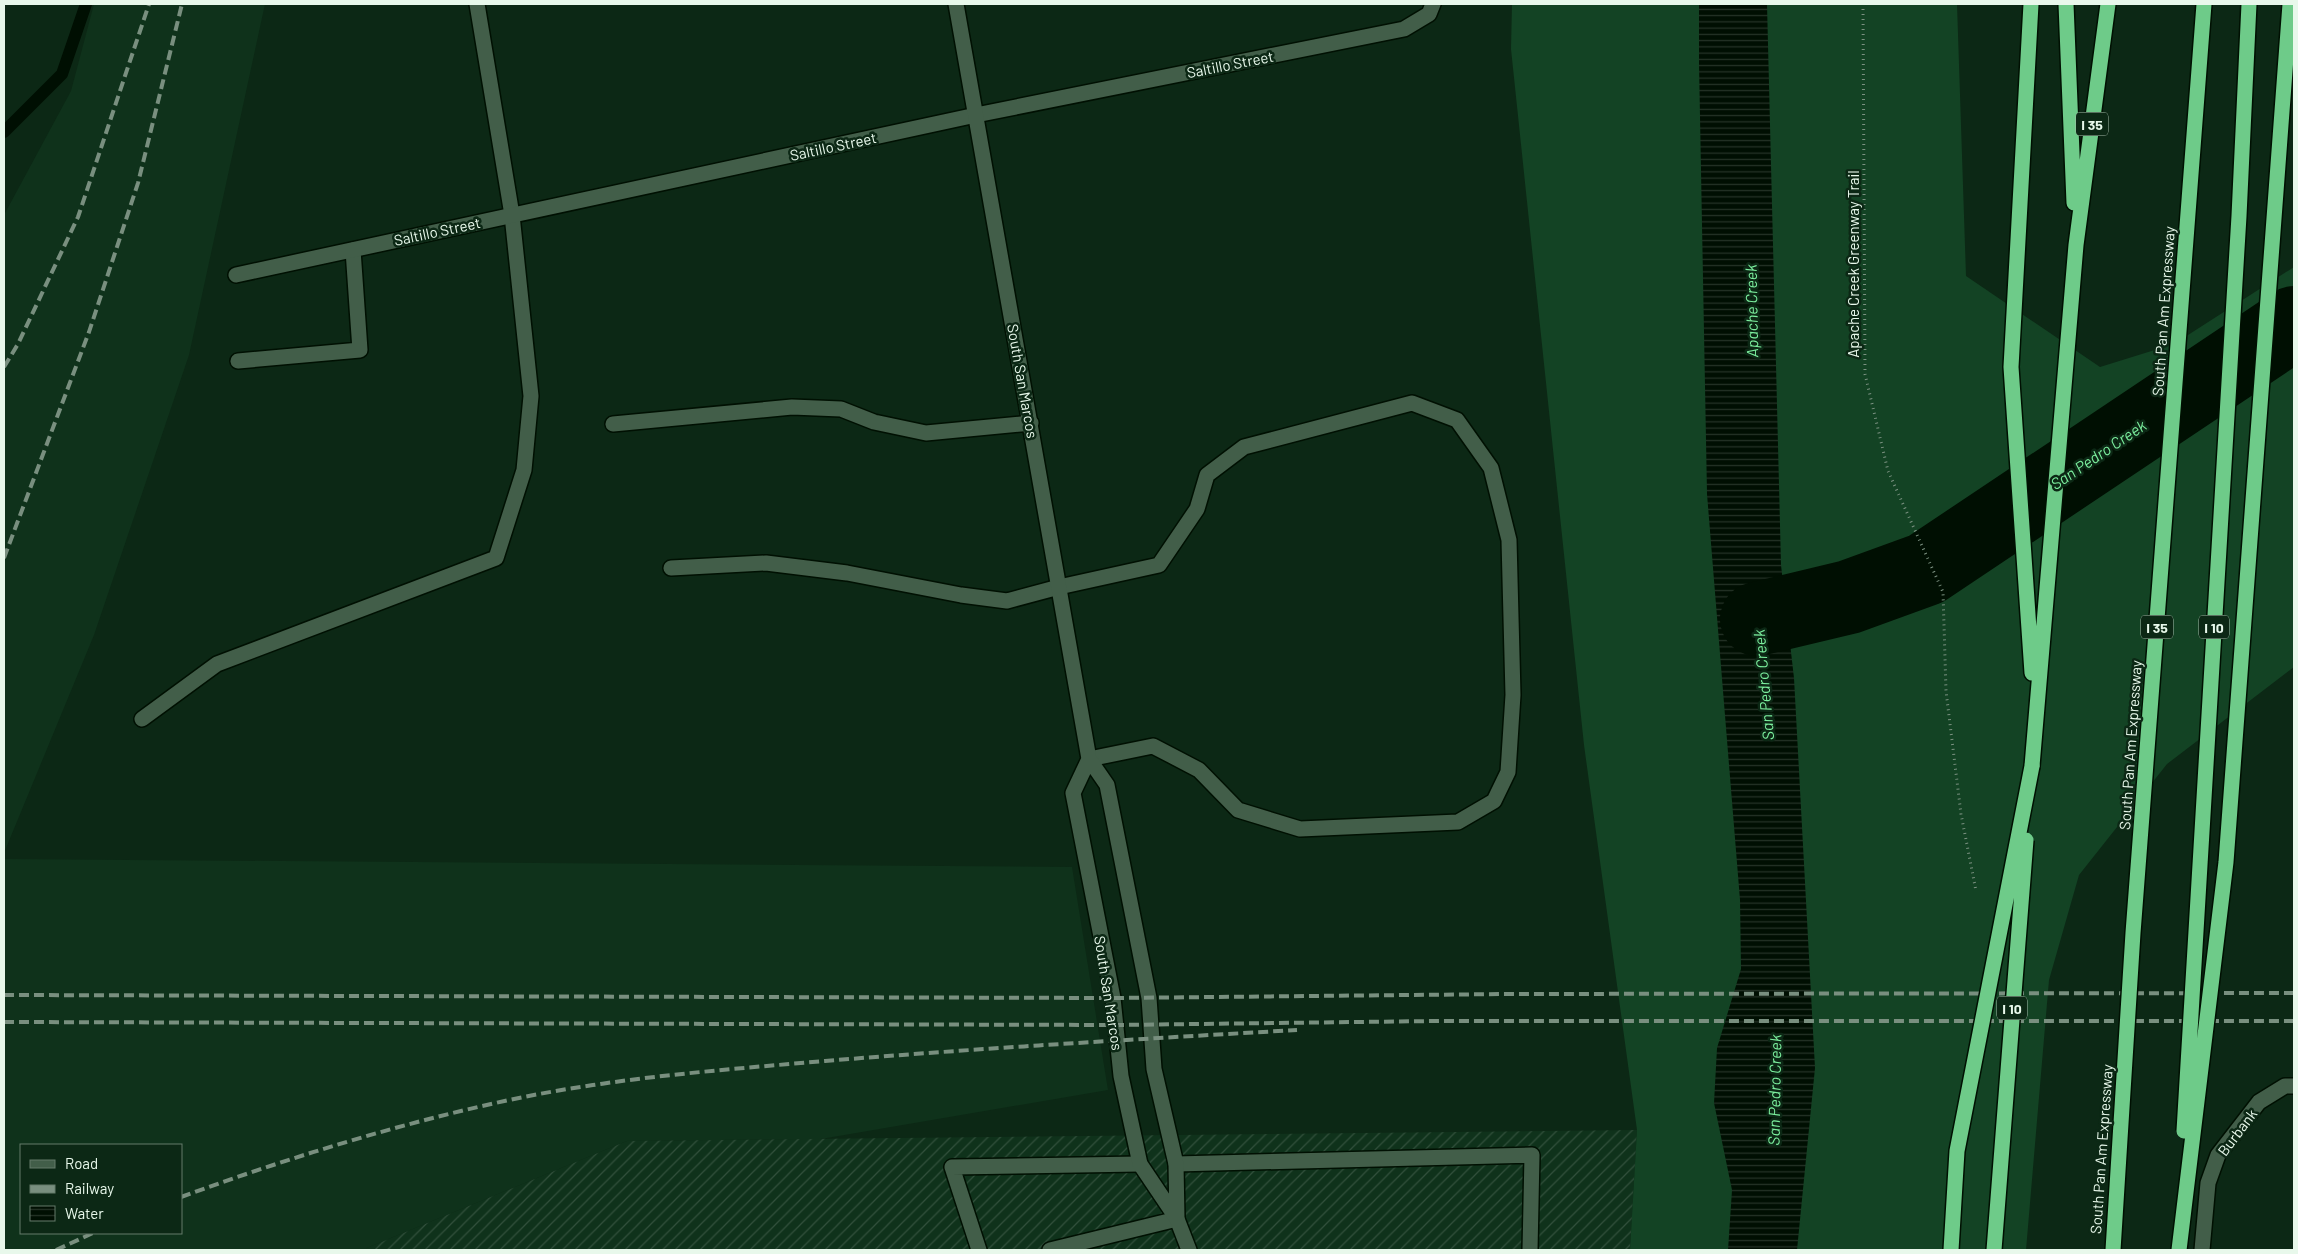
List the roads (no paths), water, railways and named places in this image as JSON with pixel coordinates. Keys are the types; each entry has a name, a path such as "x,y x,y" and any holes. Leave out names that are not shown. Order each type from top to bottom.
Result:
{"highway":[{"path":"2031,4 2011,367 2035,721"},
{"name":"I 10","path":"1994,1250 2035,721 2076,245 2066,4"},
{"name":"I 35","path":"2076,245 2108,4"},
{"name":"South Pan Am Expressway","path":"2113,1250 2133,933 2204,4"},
{"name":"I 10","path":"2178,1250 2239,216 2249,4"},
{"path":"2178,1250 2226,862 2290,4"},
{"path":"1950,1250 1957,1151 2032,766"}],"street":[{"path":"142,719 217,664 496,558 524,470 531,396 512,215 477,4"},
{"name":"South San Marcos","path":"956,4 1089,759 1107,786 1149,998 1154,1069 1176,1164 1177,1219"},
{"name":"Saltillo Street","path":"236,275 976,115 1404,29 1431,9"},
{"path":"238,361 360,350 353,250"},
{"path":"671,568 766,563 847,573 961,595 1006,601 1159,565 1197,509 1207,475 1244,447 1412,403 1457,420 1491,468 1509,540 1513,695 1508,772 1494,801 1458,822 1300,829 1238,810 1199,770 1153,746 1089,759"},
{"path":"614,424 792,407 841,409 874,422 926,433 1031,423"},
{"name":"South San Marcos","path":"1089,759 1073,793 1113,998 1121,1076 1140,1164 1177,1219 1189,1250"},
{"name":"Burbank","path":"2202,1250 2208,1183 2218,1155 2259,1102 2289,1086"},
{"path":"1176,1164 1532,1155 1530,1250"},
{"path":"979,1250 952,1167 1140,1164"},
{"path":"1050,1250 1177,1219"}],"water":[{"name":"Apache Creek","path":"1699,4 1767,4 1781,565 1794,678 1815,1068 1797,1250 1728,1250 1732,1190 1714,1103 1717,1048 1741,969 1740,900 1707,494"}],"waterway":[{"path":"4,132 62,74 86,4"},
{"name":"San Pedro Creek","path":"1757,619 1849,597 1926,569 2294,323"}],"railway":[{"path":"4,367 18,344 78,217 149,4"},
{"path":"4,558 89,332 138,183 182,4"},
{"path":"4,995 1113,998 1509,994 2294,993"},
{"path":"4,1022 1116,1025 1439,1021 2294,1021"},
{"path":"182,1197 303,1155 467,1109 548,1092 627,1080 706,1071 884,1056 1297,1030"},
{"path":"56,1250 91,1234"}]}
